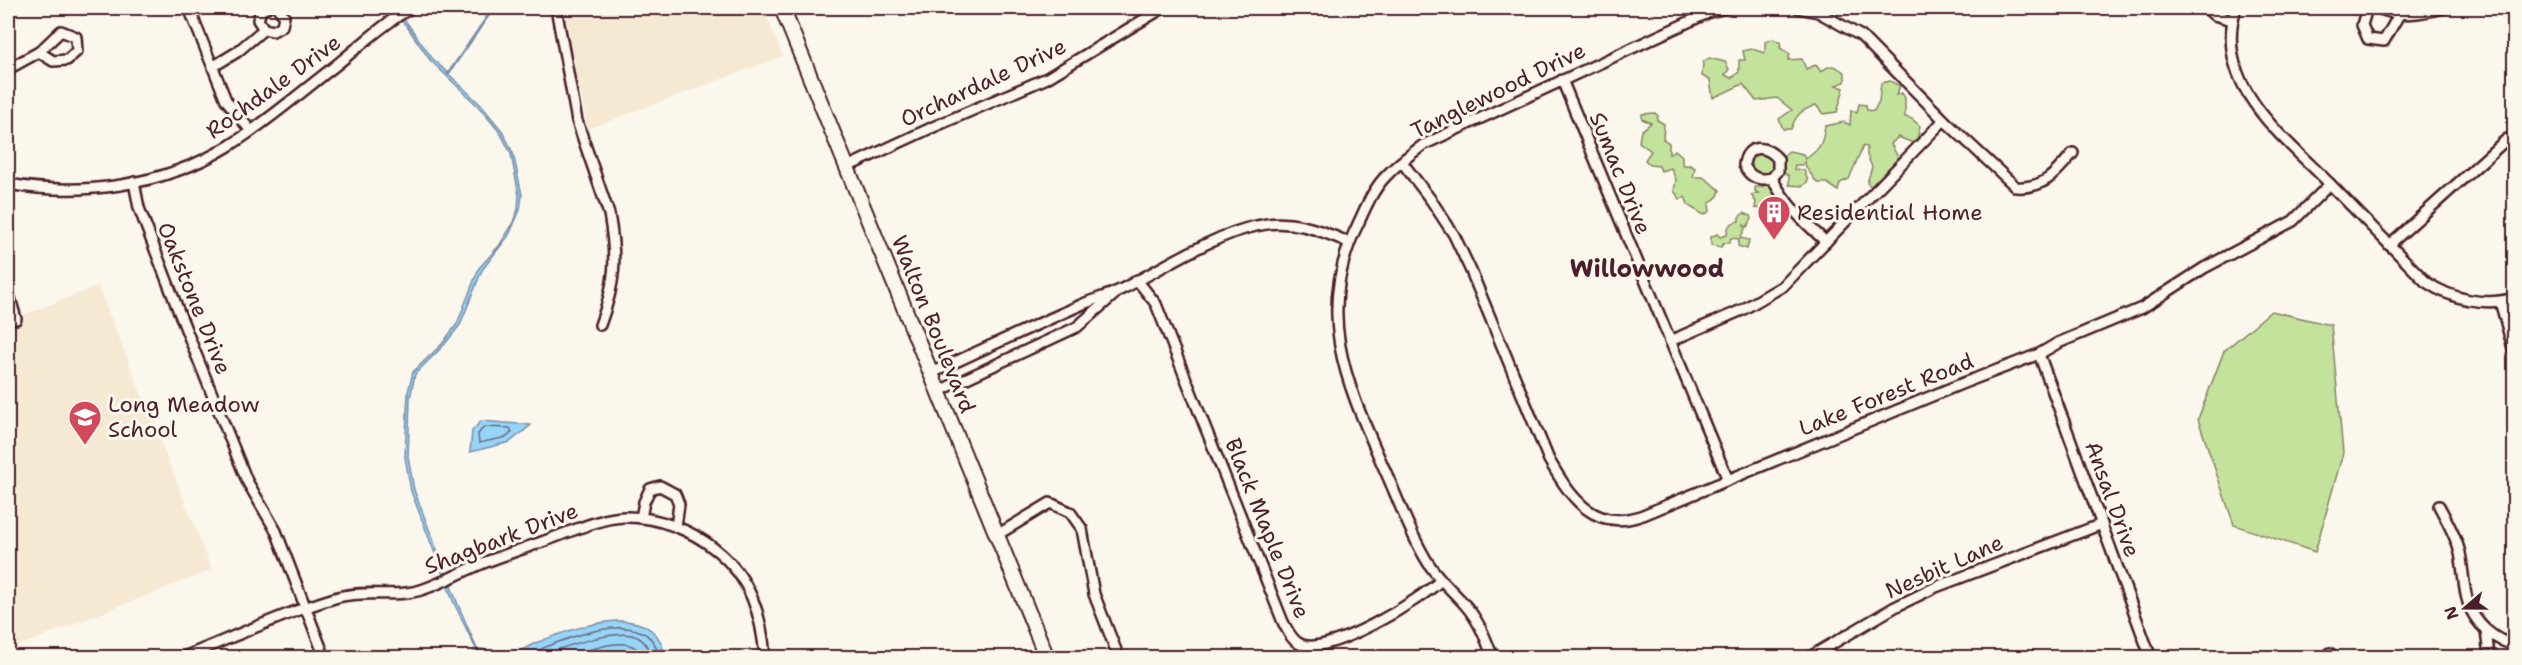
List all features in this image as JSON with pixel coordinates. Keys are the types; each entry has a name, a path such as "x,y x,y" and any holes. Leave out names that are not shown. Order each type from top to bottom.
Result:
{"main road":[{"name":"Walton Boulevard","path":"782,8 1047,657"}],"street":[{"path":"189,8 226,100 251,131"},
{"path":"266,8 261,10 258,20 264,29 273,31 282,26 284,16 278,8"},
{"path":"556,8 577,121 612,228 615,255 614,280 612,294 600,325"},
{"name":"Orchardale Drive","path":"847,167 1047,78 1163,8"},
{"name":"Tanglewood Drive","path":"1493,657 1483,631 1428,562 1413,535 1361,418 1337,335 1335,295 1348,242 1365,208 1387,175 1423,145 1710,12 1726,8"},
{"path":"1798,8 1818,12 1861,36 1944,120 2016,187 2030,188 2051,178 2073,153"},
{"path":"1831,18 1837,8"},
{"path":"2206,8 2214,15 2232,20"},
{"path":"2236,8 2232,20 2233,62 2249,98 2272,127 2426,282 2444,294 2482,301 2500,302 2514,298"},
{"path":"2367,8 2362,25 2368,39 2384,41 2400,13"},
{"path":"2378,8 2415,14 2444,8"},
{"name":"Rochdale Drive","path":"8,184 33,189 80,190 168,174 201,161 228,147 251,131 407,10"},
{"path":"214,66 237,52 264,29"},
{"path":"8,69 39,52"},
{"name":"Sumac Drive","path":"1562,80 1728,480"},
{"path":"1670,341 1742,310 1783,286 1944,120"},
{"path":"2389,245 2507,139"},
{"name":"Lake Forest Road","path":"1402,162 1454,235 1485,300 1549,460 1573,497 1600,518 1617,522 1627,521 2039,354 2058,343 2142,308 2204,268 2293,221 2330,184"},
{"path":"1773,178 1776,188 1802,220 1826,242"},
{"name":"Oakstone Drive","path":"134,182 139,208 179,312 247,481 276,531 325,657"},
{"path":"932,373 1086,302 1118,291 1204,246 1256,225 1285,223 1312,227 1348,242"},
{"name":"Black Maple Drive","path":"1137,280 1156,304 1283,622 1290,635 1299,644 1311,647 1348,636 1409,605 1431,590 1442,579"},
{"path":"8,291 16,319"},
{"path":"939,391 1077,327 1118,291"},
{"path":"2500,302 2514,352"},
{"name":"Ansal Drive","path":"2039,354 2151,657"},
{"path":"641,518 644,502 650,489 660,486 675,494 679,504 676,527"},
{"path":"997,535 1050,503 1070,512 1082,529 1094,594 1119,657"},
{"path":"2439,506 2450,525 2460,552 2468,609 2493,636 2514,644"},
{"name":"Shagbark Drive","path":"181,657 339,597 372,593 393,595 423,590 485,563 602,520 623,517 649,518 676,527 709,544 726,557 747,584 763,632 765,657"},
{"name":"Nesbit Lane","path":"1808,657 1895,607 1936,587 2102,524"},
{"path":"2486,630 2488,656 2491,657"}],"shaded area":[{"path":"562,8 763,8 783,56 588,129"},
{"name":"Long Meadow School","path":"98,286 212,570 8,650 8,321"}],"green space":[{"path":"1773,39 1781,43 1780,48 1790,54 1788,60 1802,59 1806,69 1816,65 1821,72 1833,66 1845,73 1845,82 1836,85 1844,88 1837,112 1823,114 1816,105 1800,113 1791,129 1783,129 1779,119 1792,110 1777,98 1756,101 1743,84 1713,98 1710,80 1702,76 1703,62 1709,58 1725,62 1729,69 1725,75 1731,78 1739,72 1739,60 1745,60 1743,51 1752,49 1765,53 1765,42"},
{"path":"1890,81 1900,86 1896,95 1902,93 1905,98 1905,117 1912,119 1920,126 1916,144 1898,137 1891,144 1899,159 1872,187 1867,183 1872,167 1867,155 1867,147 1863,146 1849,179 1840,183 1838,191 1827,183 1817,183 1806,167 1805,161 1802,165 1795,165 1794,170 1804,170 1808,181 1803,186 1789,185 1789,176 1781,171 1783,156 1789,151 1803,154 1805,159 1810,156 1820,146 1825,126 1844,122 1850,125 1851,110 1857,113 1859,104 1866,105 1867,110 1874,111 1879,101 1881,83"},
{"path":"1655,113 1658,116 1657,120 1664,124 1663,139 1669,143 1669,154 1675,150 1682,156 1682,165 1695,168 1693,177 1703,177 1720,190 1718,196 1709,204 1710,211 1704,215 1689,206 1685,197 1680,199 1674,191 1676,180 1671,168 1661,171 1659,166 1650,165 1645,160 1651,151 1639,142 1641,131 1651,123 1642,119 1642,114"},
{"path":"1752,153 1764,153 1772,159 1776,165 1774,172 1754,174 1746,162"},
{"path":"1769,182 1783,184 1786,204 1785,211 1781,215 1762,212 1762,209 1755,208 1756,202 1751,195 1758,193 1755,187 1762,187"},
{"path":"1744,213 1752,219 1747,227 1744,225 1745,229 1740,238 1749,240 1747,249 1738,246 1739,239 1731,238 1729,243 1724,243 1721,247 1711,245 1711,237 1717,234 1720,237 1727,235 1730,225 1739,221 1739,217"},
{"path":"2271,311 2331,325 2343,453 2315,552 2234,525 2198,419 2224,351"}],"water":[{"path":"388,8 400,13 432,58 481,105 503,132 513,153 522,195 520,210 509,235 482,270 460,325 415,374 410,398 408,457 414,490 477,649 508,655 572,630 612,621 631,622 647,627 658,638 665,657 469,657 476,649 454,603 411,491 405,457 408,392 413,372 442,344 457,324 479,268 499,246 511,227 518,209 519,195 511,154 501,134 479,107 430,60 406,25"},
{"path":"481,421 531,425 510,442 470,452 472,431"}],"waterway":[{"path":"448,74 490,13 499,8"}],"place":[{"name":"Residential Home","path":"1774,241"},
{"name":"Long Meadow School","path":"85,446"}],"district":[{"name":"Willowwood","path":"1647,269"}]}
